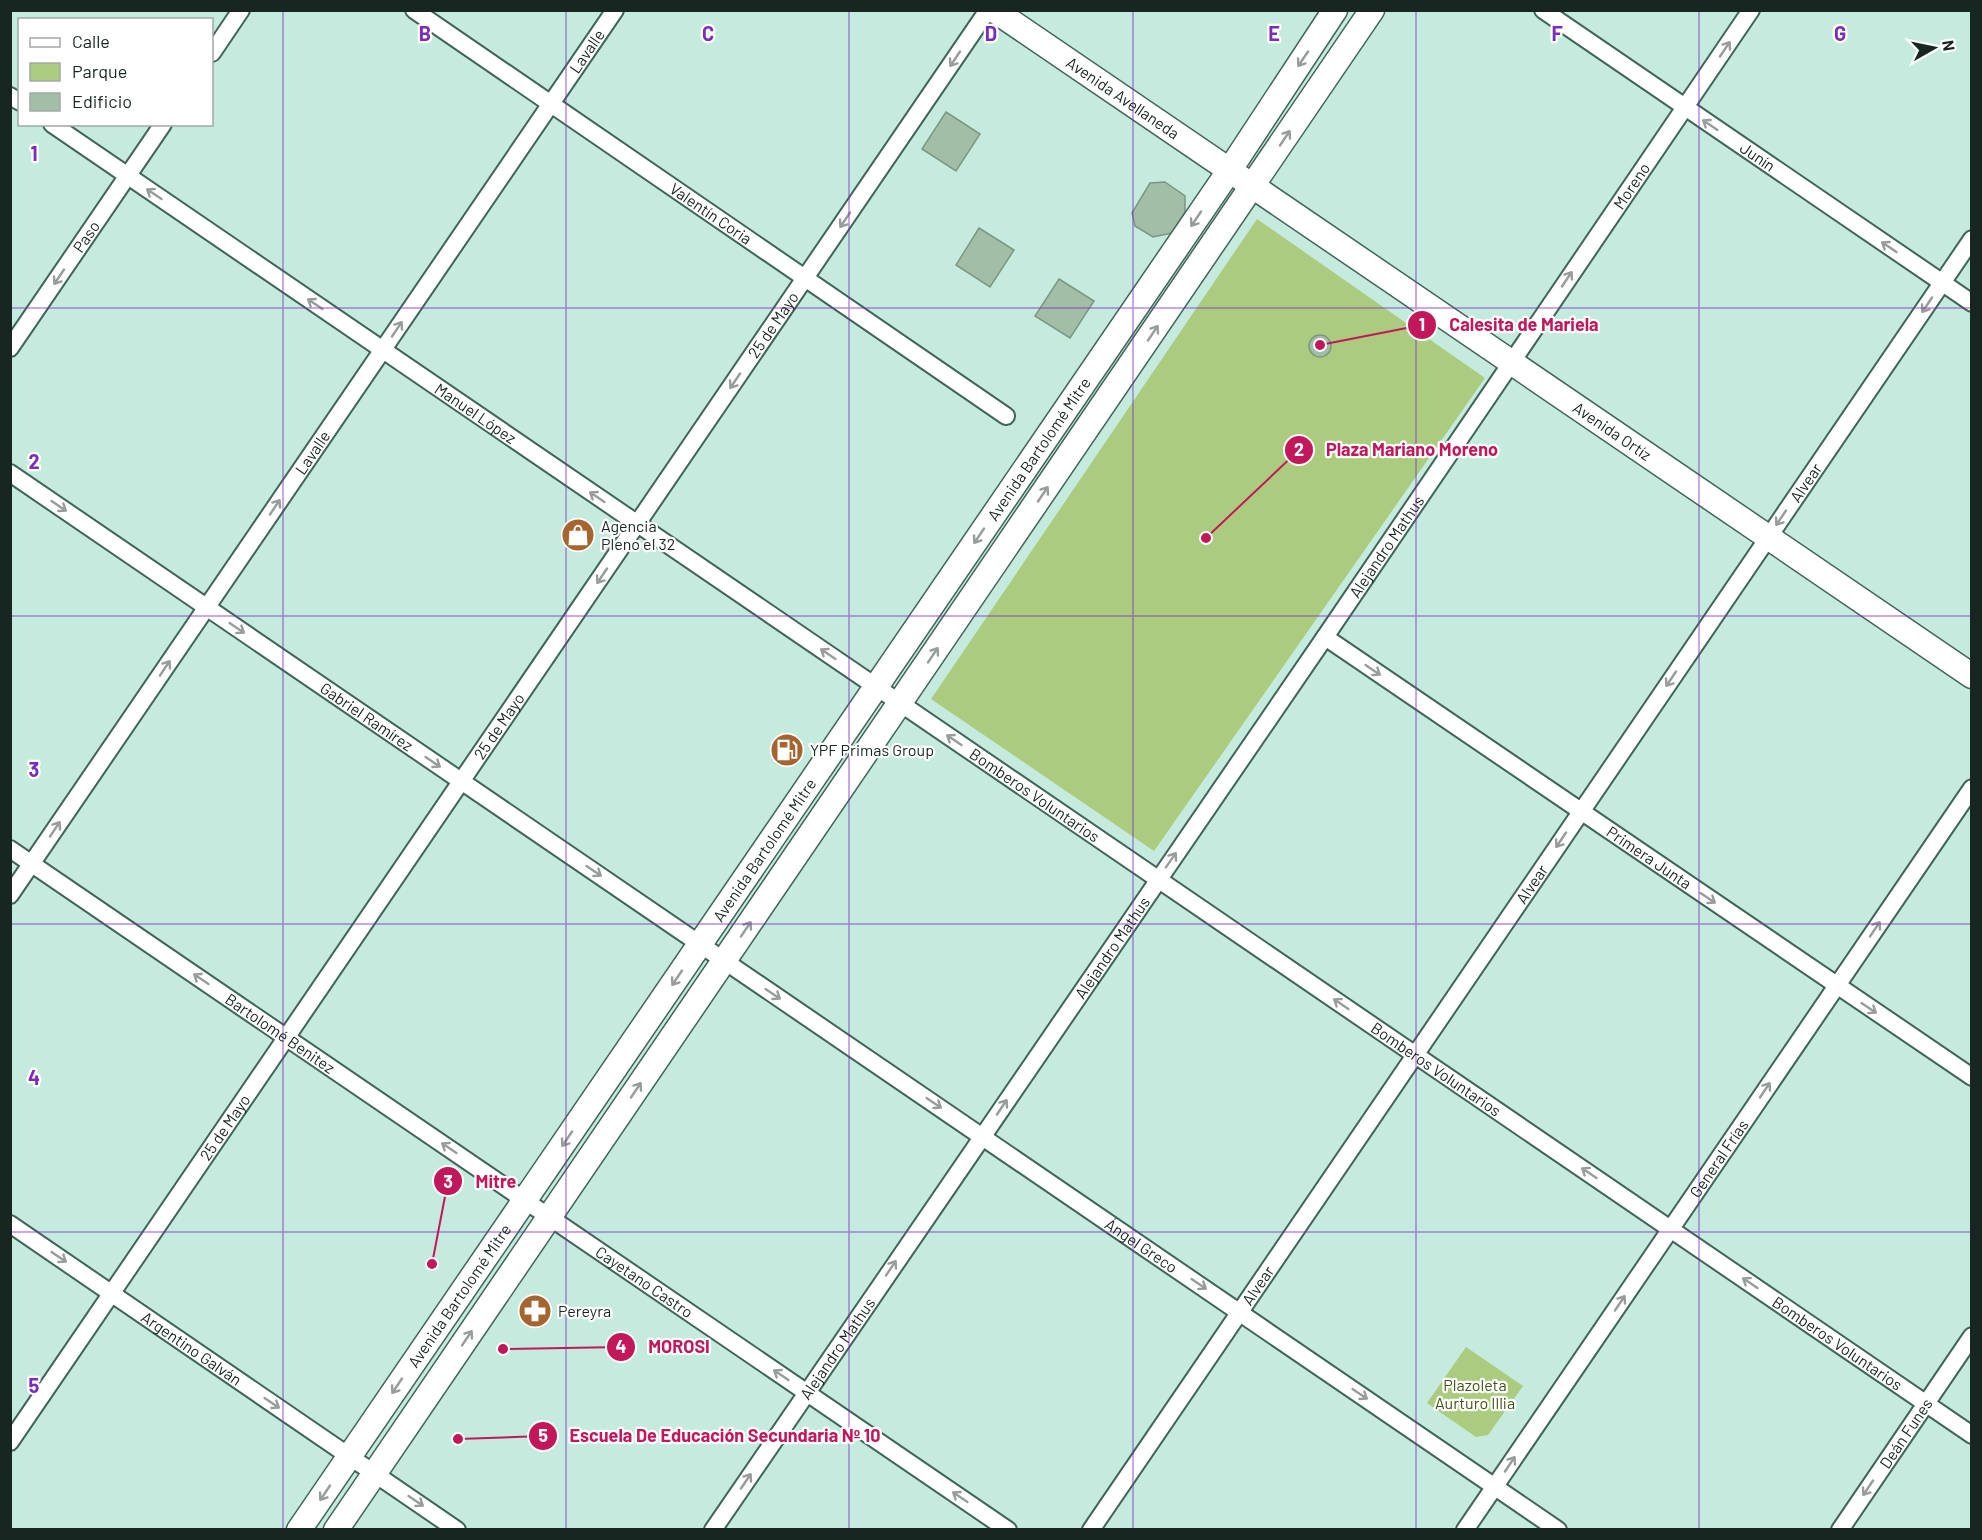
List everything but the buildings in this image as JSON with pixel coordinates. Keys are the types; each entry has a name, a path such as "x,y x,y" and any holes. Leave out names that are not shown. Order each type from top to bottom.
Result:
{"main road":[{"name":"Avenida Avellaneda","path":"994,10 1252,187"},
{"name":"Avenida Bartolomé Mitre","path":"300,1530 1229,171 1335,10"},
{"name":"Avenida Bartolomé Mitre","path":"336,1530 1372,10"},
{"name":"Avenida Ortíz","path":"1252,187 1971,676"}],"street":[{"path":"213,52 241,10"},
{"name":"Valentín Coria","path":"414,10 1006,416"},
{"name":"Lavalle","path":"10,895 615,10"},
{"name":"25 de Mayo","path":"10,1442 988,10"},
{"name":"Junín","path":"1543,10 1971,303"},
{"name":"Moreno","path":"1510,362 1751,10"},
{"name":"Manuel López","path":"55,126 900,703"},
{"name":"Paso","path":"10,348 162,126"},
{"name":"Alvear","path":"1091,1530 1971,239"},
{"name":"Alejandro Mathus","path":"713,1530 1157,879 1325,638 1510,362"},
{"name":"Gabriel Ramírez","path":"10,473 724,961"},
{"name":"Primera Junta","path":"1325,638 1971,1077"},
{"name":"Bomberos Voluntarios","path":"900,703 1971,1435"},
{"name":"General Frías","path":"1465,1530 1971,788"},
{"name":"Bartolomé Benitez","path":"10,849 549,1216"},
{"name":"Ángel Greco","path":"724,961 1558,1530"},
{"name":"Cayetano Castro","path":"549,1216 1008,1530"},
{"name":"Argentino Galván","path":"10,1224 457,1530"},
{"name":"Deán Funes","path":"1839,1530 1971,1336"}],"green space":[{"path":"1257,219 1485,378 1154,851 931,699"},
{"name":"Plazoleta Aurturo Illia","path":"1466,1347 1523,1386 1488,1435 1476,1437 1427,1403"}],"place":[{"name":"Calesita de Mariela","path":"1320,345"},
{"name":"Agencia Pleno el 32","path":"578,535"},
{"name":"Plaza Mariano Moreno","path":"1206,538"},
{"name":"YPF Primas Group","path":"787,750"},
{"name":"Mitre","path":"432,1264"},
{"name":"Pereyra","path":"535,1311"},
{"name":"MOROSI","path":"503,1349"},
{"name":"Escuela De Educación Secundaria Nº 10","path":"458,1439"}]}
